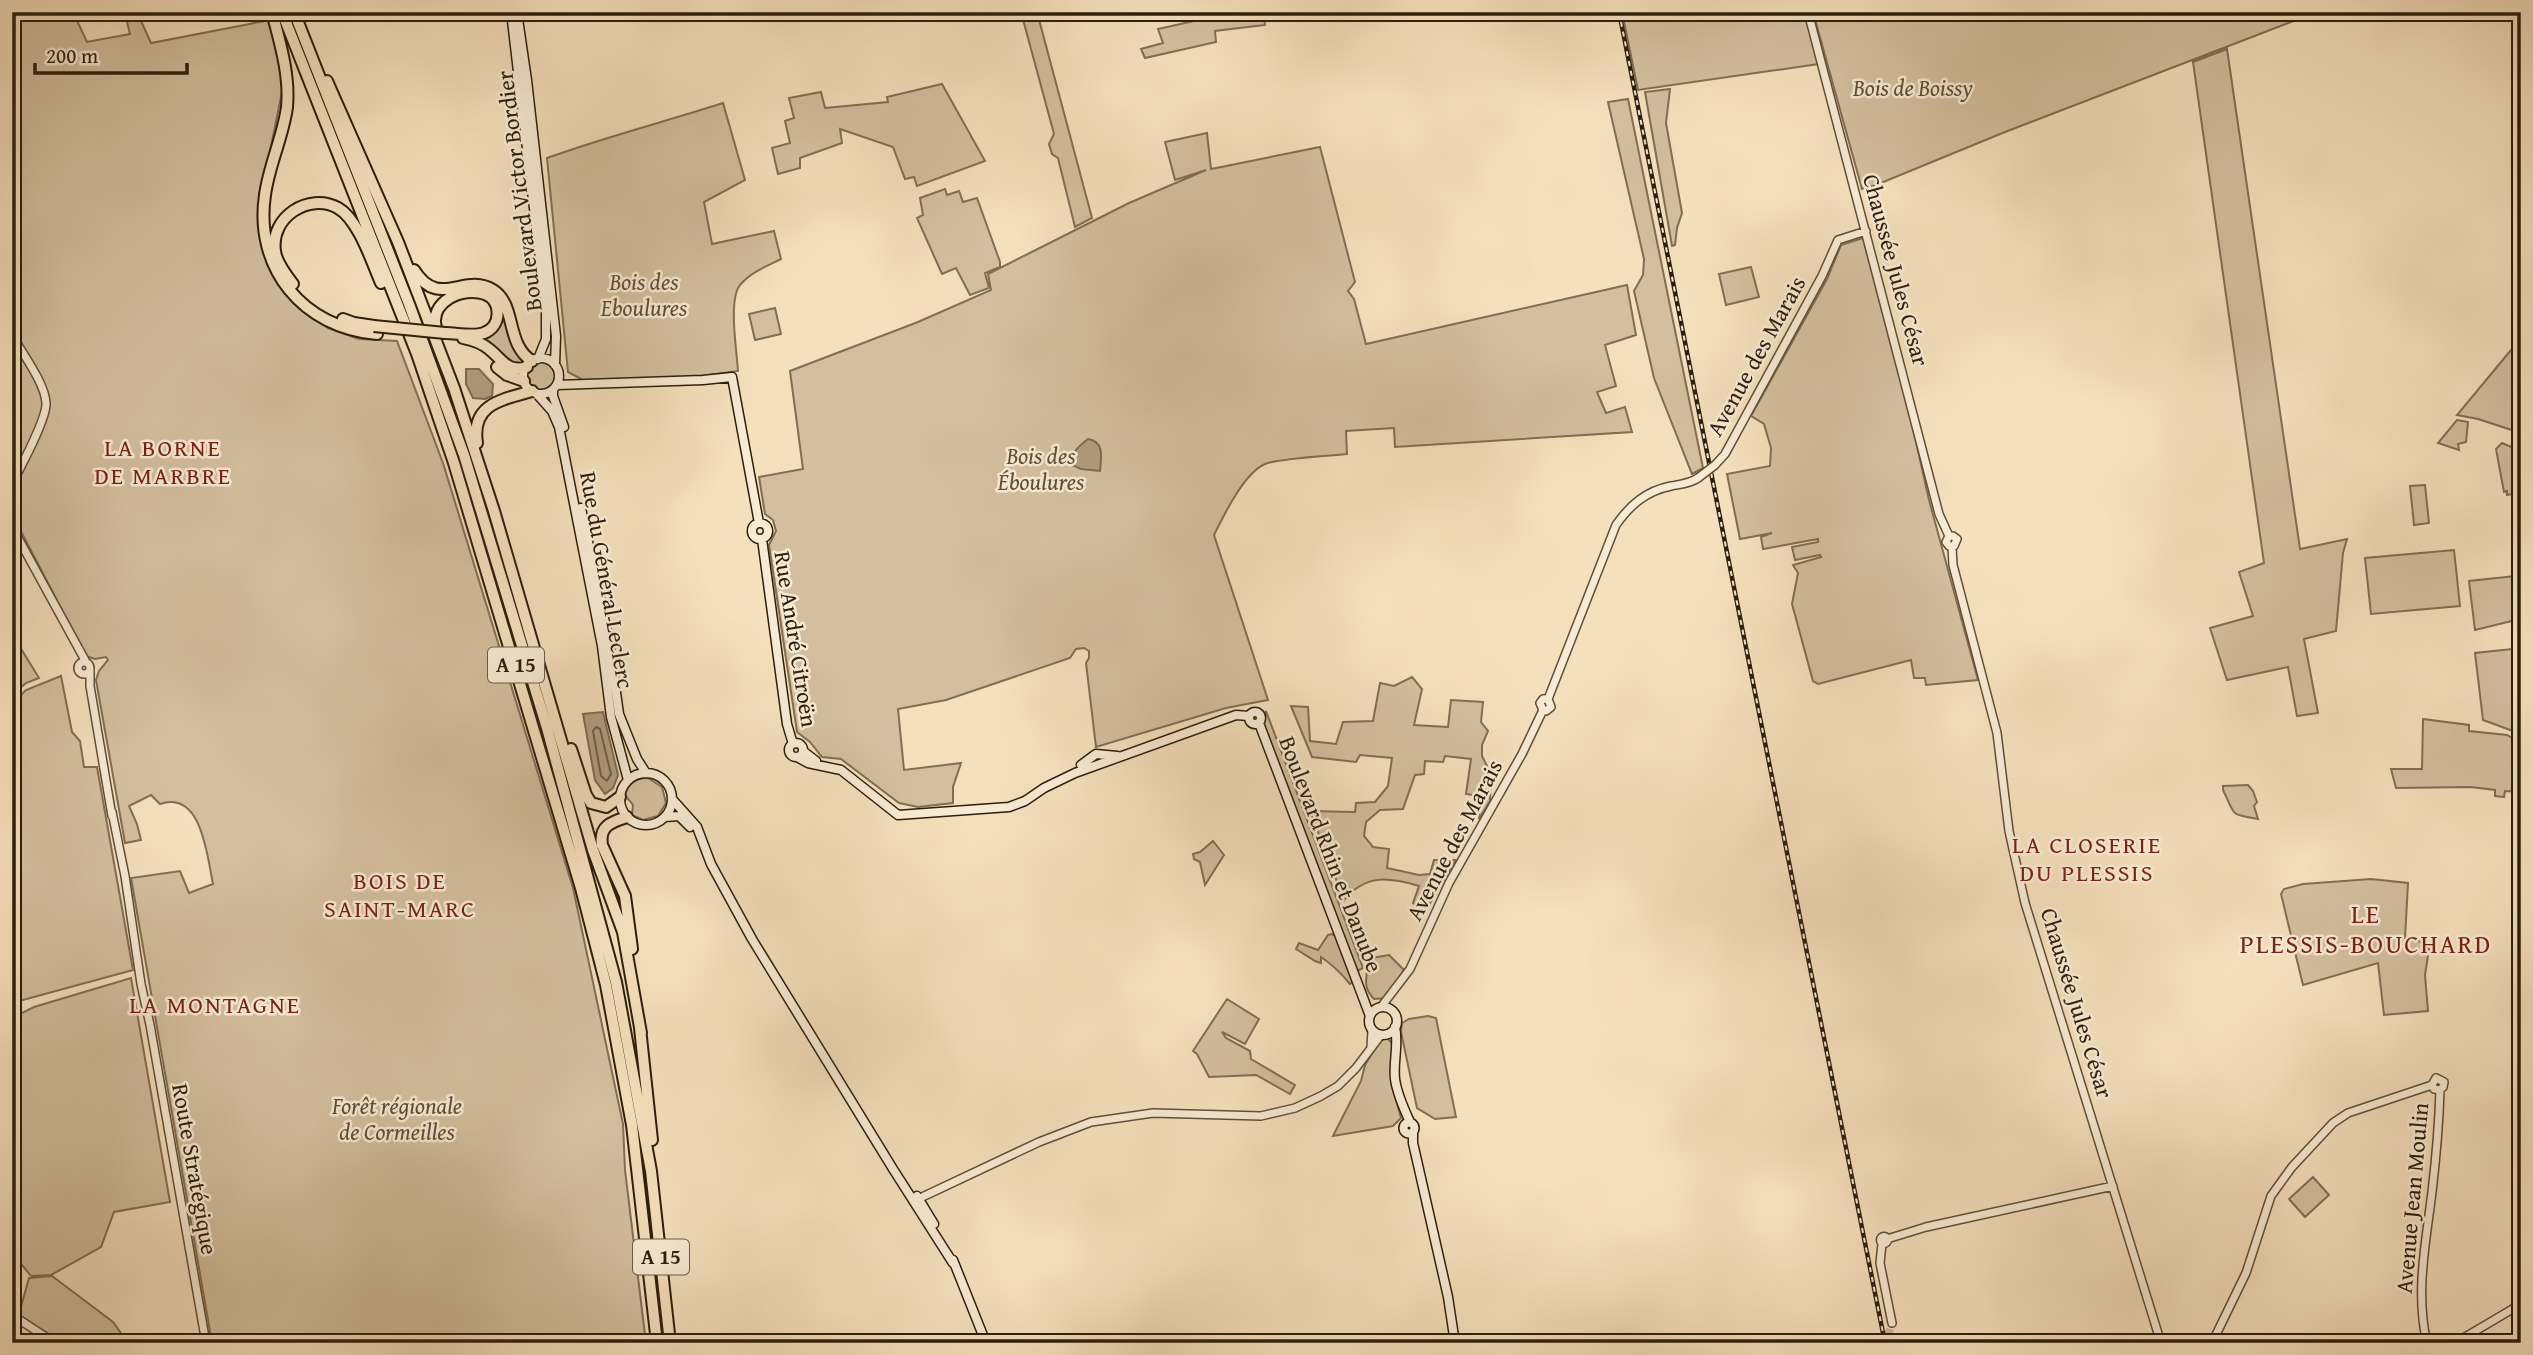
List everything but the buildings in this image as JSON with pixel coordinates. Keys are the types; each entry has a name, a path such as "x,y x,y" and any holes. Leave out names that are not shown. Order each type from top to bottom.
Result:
{"highway":[{"path":"272,12 287,78 287,105 265,193 262,226 268,253 285,286 309,308 356,332 375,330 471,339 485,346 509,368 518,369 532,362 517,345 505,306 497,293 482,286 443,290 430,287 419,278 398,242"},
{"name":"A 15","path":"282,12 417,354 491,579 578,876 606,985 632,1125 657,1343"},
{"name":"A 15","path":"294,12 410,304 464,455 547,728 616,982 651,1171 670,1343"},
{"path":"308,48 334,93 398,242 454,388"},
{"path":"375,330 324,311 295,287 282,268 275,251 281,224 296,208 309,203 338,208 350,218 382,285 395,299"},
{"path":"446,336 487,331 497,318 498,310 493,301 483,294 474,293 447,299 438,307 435,324 539,660 593,850 623,932 641,1033"},
{"path":"446,336 473,346 503,373 524,381"},
{"path":"494,511 476,441 477,422 482,412 492,404 534,392"},
{"path":"539,660 588,799 596,806 606,807 620,797"},
{"path":"627,817 606,825 601,842 627,904 653,1145 651,1171"}],"main road":[{"name":"Boulevard Victor Bordier","path":"510,12 546,311 546,339 532,362"},
{"name":"Boulevard Victor Bordier","path":"517,12 527,80 557,368"},
{"path":"547,360 572,381 584,384 555,387 545,394 534,392 524,381 532,362 547,360"},
{"path":"555,387 557,368"},
{"name":"Rue André Citroën","path":"584,384 695,381 732,377 759,523 768,529 767,535 762,539 786,724 793,744 790,753 800,754 808,763 834,765 891,811 898,815 911,814"},
{"name":"Rue du Général Leclerc","path":"555,387 553,396 564,424 608,642 617,707 628,741 646,773"},
{"name":"Rue du Général Leclerc","path":"534,392 552,411 559,427 602,644 611,717 628,780"},
{"name":"Boulevard Rhin et Danube","path":"911,814 1009,807 1025,801 1097,760 1118,756 1236,715 1249,716 1252,712 1258,712 1261,716 1259,723 1370,1016"},
{"path":"704,847 684,819 673,815 648,825 635,823 627,817 622,810 620,797 628,780 646,773 656,775 664,781 672,799 692,820 704,847 717,877 752,939 900,1179 918,1203"},
{"path":"665,817 672,799"},
{"name":"Boulevard Rhin et Danube","path":"1366,1000 1379,1007"},
{"path":"1397,1044 1372,1030 1370,1016 1379,1007 1391,1009 1396,1016 1397,1044 1395,1079 1408,1123 1403,1129 1410,1133 1413,1143 1448,1297 1455,1343"},
{"path":"1384,1035 1395,1027"},
{"path":"887,1158 910,1188 953,1263 986,1343"}],"street":[{"name":"Chaussée Jules César","path":"1808,12 1939,514 1949,536 1946,542 1952,547 1953,565 1997,733 2009,831 2025,903 2161,1343"},
{"name":"Avenue des Marais","path":"1379,1007 1410,969 1449,883 1543,710 1551,707 1548,699 1616,525 1631,506 1648,494 1658,489 1688,484 1715,465 1726,452 1822,276 1838,240 1866,231"},
{"path":"12,335 39,384 45,397 46,408 12,484"},
{"name":"Route Stratégique","path":"12,527 67,626 83,663 90,666 86,673 112,812 121,877 144,978 206,1343"},
{"name":"Avenue des Marais","path":"1391,1009 1396,988"},
{"path":"1371,1047 1372,1030"},
{"path":"918,1203 1039,1142 1091,1122 1153,1113 1261,1116 1295,1108 1338,1086 1384,1035"},
{"name":"Avenue Jean Moulin","path":"2212,1343 2246,1273 2271,1196 2292,1167 2333,1123 2348,1113 2432,1085 2434,1089 2440,1090 2436,1153 2422,1273 2422,1310 2429,1343"},
{"path":"900,1179 910,1188"},
{"path":"1892,1323 1880,1263 1884,1241 1922,1228 2113,1186"},
{"path":"2459,1342 2521,1304"},
{"path":"12,1315 55,1343"}],"green space":[{"name":"Forêt régionale de Cormeilles","path":"12,12 73,12 87,42 130,34 125,14 137,12 151,43 270,20 284,82 263,186 260,239 276,276 297,303 328,328 359,339 397,341 443,463 573,888 623,1124 625,1170 646,1343 212,1343 131,878 180,871 189,893 213,884 205,843 194,816 185,807 174,802 160,804 151,795 129,806 141,840 125,843 96,680 108,660 106,657 95,659 86,656 12,514"},
{"path":"1021,12 1037,12 1092,218 1075,227 1058,158 1052,154 1049,144 1054,134"},
{"path":"1234,12 1245,12 1248,18 1264,16 1265,25 1215,31 1216,42 1145,58 1141,49 1163,43 1158,29"},
{"path":"1622,12 1805,12 1819,64 1638,90"},
{"name":"Bois de Boissy","path":"1813,12 2317,12 1862,189"},
{"path":"2227,49 2300,549 2347,539 2343,553 2336,631 2304,639 2318,713 2297,716 2288,667 2227,680 2210,628 2253,616 2239,572 2264,563 2193,62"},
{"path":"942,84 985,161 917,186 914,177 905,179 893,147 840,129 842,143 800,158 800,168 778,174 772,148 790,143 785,121 794,118 789,98 821,92 825,108 888,102 887,97"},
{"path":"1670,89 1666,123 1682,213 1675,245 1672,246 1645,92"},
{"path":"1628,99 1703,468 1692,474 1654,378 1634,291 1643,275 1644,259 1608,102"},
{"name":"Bois des Eboulures","path":"723,103 745,180 704,202 712,244 774,231 781,259 749,276 736,292 734,314 738,371 687,378 583,380 568,372 547,158"},
{"name":"Bois des Éboulures","path":"1207,133 1211,169 1320,147 1355,282 1348,291 1354,299 1366,344 1627,285 1636,335 1605,345 1616,386 1597,392 1606,413 1625,407 1632,432 1395,447 1394,428 1346,431 1347,454 1265,464 1242,485 1214,535 1268,700 1226,708 1096,747 1086,663 1089,651 1084,648 1076,649 1070,658 946,700 898,709 904,770 961,763 953,787 953,803 918,807 899,803 841,759 822,757 810,742 797,732 769,545 776,531 773,520 765,514 759,477 803,469 790,371 918,322 991,290 988,274 1129,203 1206,170 1175,180 1165,142"},
{"path":"945,189 947,195 959,191 963,202 977,198 1000,262 1000,267 985,273 989,288 970,295 956,268 942,274 917,218 923,215 920,198"},
{"path":"1863,238 1978,680 1926,685 1925,678 1914,678 1911,660 1818,684 1813,681 1792,604 1798,573 1793,565 1821,557 1820,555 1795,560 1792,547 1818,542 1818,539 1763,549 1761,537 1772,533 1740,539 1727,474 1770,466 1771,448 1764,424 1751,416 1827,279 1841,245"},
{"path":"1751,267 1759,297 1726,305 1719,274"},
{"path":"502,306 524,361 522,365 514,367 477,337 482,337"},
{"path":"775,308 781,334 755,340 749,314"},
{"path":"2521,348 2521,433 2457,415 2511,350"},
{"path":"541,362 551,366 555,376 551,386 541,390 531,386 527,376 531,366"},
{"path":"2457,420 2468,422 2466,442 2458,444 2459,450 2438,443"},
{"path":"2502,443 2521,451 2521,492 2507,495 2507,491 2504,492 2496,449"},
{"path":"2425,485 2429,523 2414,525 2410,486"},
{"path":"2454,550 2460,606 2371,614 2365,558"},
{"path":"2515,576 2520,619 2475,630 2469,581"},
{"path":"12,644 16,649 20,647 39,678 26,683 12,695"},
{"path":"2521,648 2521,734 2483,720 2475,653"},
{"path":"61,676 72,732 80,741 84,767 97,767 133,970 12,1003 12,704 26,690"},
{"path":"1412,677 1422,689 1414,725 1448,727 1451,700 1483,702 1481,722 1488,731 1482,745 1482,756 1491,774 1490,801 1479,819 1480,796 1466,794 1471,759 1445,756 1443,762 1425,761 1424,774 1415,775 1403,809 1380,810 1366,822 1364,836 1373,847 1389,849 1387,868 1419,875 1430,874 1434,860 1456,860 1424,913 1413,903 1419,886 1397,881 1369,882 1344,900 1310,811 1355,812 1356,803 1375,802 1388,786 1392,758 1360,755 1356,762 1312,757 1291,706 1308,707 1310,741 1336,744 1343,722 1373,721 1380,683 1394,686"},
{"path":"1266,711 1363,968 1357,971 1264,725"},
{"path":"2423,719 2469,725 2469,731 2507,735 2521,743 2521,792 2505,791 2504,797 2495,796 2495,790 2471,787 2396,788 2391,769 2422,769"},
{"path":"648,778 662,787 666,803 658,816 643,820 632,815 633,805 625,795 633,782"},
{"path":"2248,785 2257,802 2254,806 2258,819 2234,812 2223,790 2223,786"},
{"path":"1213,841 1224,855 1205,885 1200,862 1194,859 1193,854 1200,852"},
{"path":"2371,879 2408,883 2405,939 2423,942 2429,949 2425,975 2428,1011 2384,1015 2378,963 2303,985 2281,894 2284,889 2303,884"},
{"path":"1328,935 1336,936 1353,982 1350,984 1337,969 1321,957 1321,963 1296,949 1299,943 1318,950"},
{"path":"1389,955 1404,970 1386,998 1374,999 1367,989 1365,959"},
{"path":"131,978 170,1202 114,1212 101,1247 51,1275 31,1276 12,1253 12,1018 34,1007"},
{"path":"1227,999 1259,1019 1245,1044 1222,1032 1226,1038 1250,1051 1251,1059 1295,1085 1290,1094 1256,1075 1209,1077 1193,1051"},
{"path":"1428,1016 1436,1018 1456,1117 1435,1119 1417,1108 1401,1032 1402,1023"},
{"path":"1387,1038 1394,1045 1391,1082 1401,1118 1393,1126 1333,1136 1361,1081 1365,1065 1381,1039"},
{"path":"2313,1177 2329,1195 2305,1217 2289,1199"},
{"path":"52,1276 113,1322 128,1343 51,1343 17,1321 29,1278"}],"water":[{"path":"466,369 479,369 493,384 492,396 485,399 473,398 466,384"},
{"path":"1088,439 1100,447 1100,471 1081,469 1070,464 1076,450"},
{"path":"603,712 618,775 613,788 605,794 595,780 583,714"}],"tunnel":[{"path":"1880,1343 1892,1323"}],"railway":[{"path":"1619,12 1885,1343"}],"district":[{"name":"LA BORNE DE MARBRE","path":"163,462"},
{"name":"LA CLOSERIE DU PLESSIS","path":"2087,859"},
{"name":"BOIS DE SAINT-MARC","path":"400,895"},
{"name":"LE PLESSIS-BOUCHARD","path":"2366,929"},
{"name":"LA MONTAGNE","path":"215,1005"}]}
